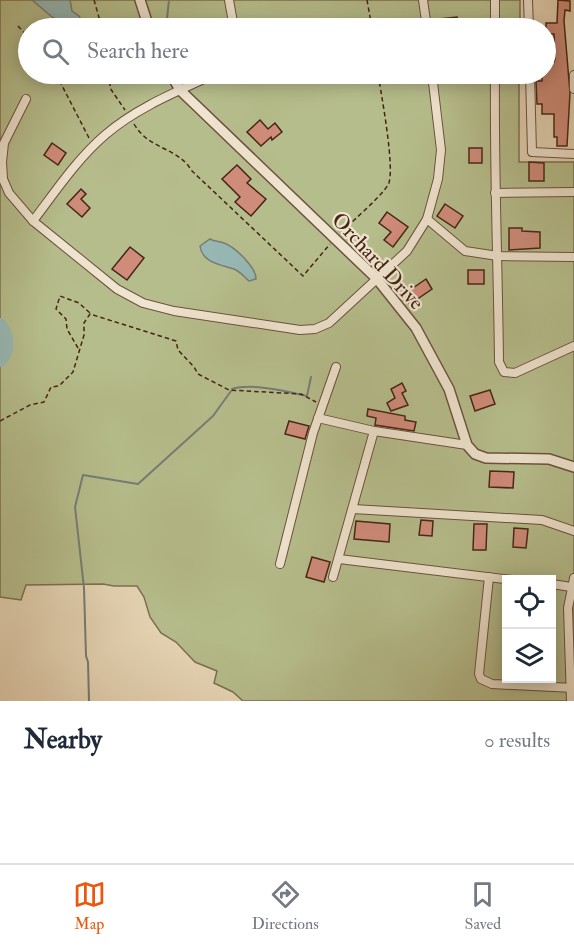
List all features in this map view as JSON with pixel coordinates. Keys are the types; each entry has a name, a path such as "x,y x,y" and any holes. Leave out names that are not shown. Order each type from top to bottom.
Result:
{"street":[{"path":"140,0 146,18"},
{"path":"228,0 232,18"},
{"path":"423,0 426,18"},
{"path":"495,0 495,18"},
{"path":"528,0 529,18"},
{"path":"574,76 574,89"},
{"name":"Orchard Drive","path":"177,84 180,90 376,279 416,328 449,389 467,445"},
{"path":"33,221 80,161 105,135 130,118 193,84"},
{"path":"26,99 4,143 2,162 3,178 9,193 33,221 117,289 143,303 174,311 300,330 315,329 329,323 407,251 427,219 438,179 441,150 433,84"},
{"path":"495,84 499,362 504,372 515,373 574,346"},
{"path":"530,84 532,152 574,154"},
{"path":"495,193 574,192"},
{"path":"427,219 465,251 498,256 574,257"},
{"path":"280,564 318,418 336,367"},
{"path":"318,418 374,430 467,445 476,454 486,458 549,459 574,467"},
{"path":"333,577 374,430"},
{"path":"353,509 542,520 574,531"},
{"path":"339,559 502,578"},
{"path":"489,577 479,674 481,679 492,684 572,688"},
{"path":"572,701 571,630 568,608 574,578"},
{"path":"556,585 571,587"}],"path":[{"path":"94,0 99,18"},
{"path":"367,0 370,18"},
{"path":"61,84 94,146"},
{"path":"110,84 110,88 139,133 147,141 181,157 192,171 303,276 335,239 376,200 390,183 389,153 379,84"},
{"path":"78,349 67,329 66,319 56,309 60,296 79,303 90,314 176,341 178,350 198,374 229,390 301,394 322,406"},
{"path":"0,421 30,405 44,402 51,387 59,386 73,372 84,335 84,322 90,314"}],"green space":[{"path":"0,0 520,0 520,18 18,18 18,84 519,84 519,162 574,162 574,701 243,701 233,692 214,683 217,671 195,662 176,642 161,633 150,617 144,597 137,586 26,585 21,600 0,597"}],"water":[{"path":"32,0 70,0 72,11 80,18 54,18"},
{"path":"210,239 229,245 239,253 253,269 256,279 249,281 236,270 208,260 200,246"}],"building":[{"path":"558,0 570,1 570,11 565,10 564,21 570,93 567,146 557,146 557,137 554,137 554,114 542,114 542,104 537,104 536,84 556,84"},
{"path":"260,120 268,129 275,123 282,132 272,140 271,137 261,146 247,132"},
{"path":"52,143 66,153 58,165 44,155"},
{"path":"469,148 482,148 482,163 469,163"},
{"path":"529,162 544,163 544,181 529,181"},
{"path":"237,165 251,179 247,183 266,199 251,216 235,202 240,197 222,179"},
{"path":"81,189 86,194 81,199 90,208 82,217 67,204"},
{"path":"445,204 463,216 455,228 437,216"},
{"path":"387,212 408,227 393,247 384,240 391,232 379,223"},
{"path":"509,228 540,232 540,248 509,250"},
{"path":"130,247 144,258 127,280 112,269"},
{"path":"468,270 484,270 484,284 468,284"},
{"path":"426,279 432,289 410,304 403,295"},
{"path":"402,383 406,391 402,393 408,405 391,411 387,403 395,398 391,389"},
{"path":"490,390 495,404 475,411 470,396"},
{"path":"368,409 405,416 405,420 416,422 414,431 375,425 376,418 367,416"},
{"path":"289,421 309,426 305,439 285,434"},
{"path":"490,471 514,472 513,488 489,487"},
{"path":"421,520 433,521 432,536 419,535"},
{"path":"356,521 390,524 389,542 354,539"},
{"path":"474,524 487,524 486,550 473,550"},
{"path":"514,528 528,529 526,548 513,547"},
{"path":"312,557 330,562 324,582 306,577"}],"waterway":[{"path":"167,18 169,0"},
{"path":"0,325 5,334 6,343 5,352 0,360"},
{"path":"232,389 258,387 307,396 311,377"},
{"path":"89,701 84,588 75,507 83,475 138,484 213,416 231,391"}]}
